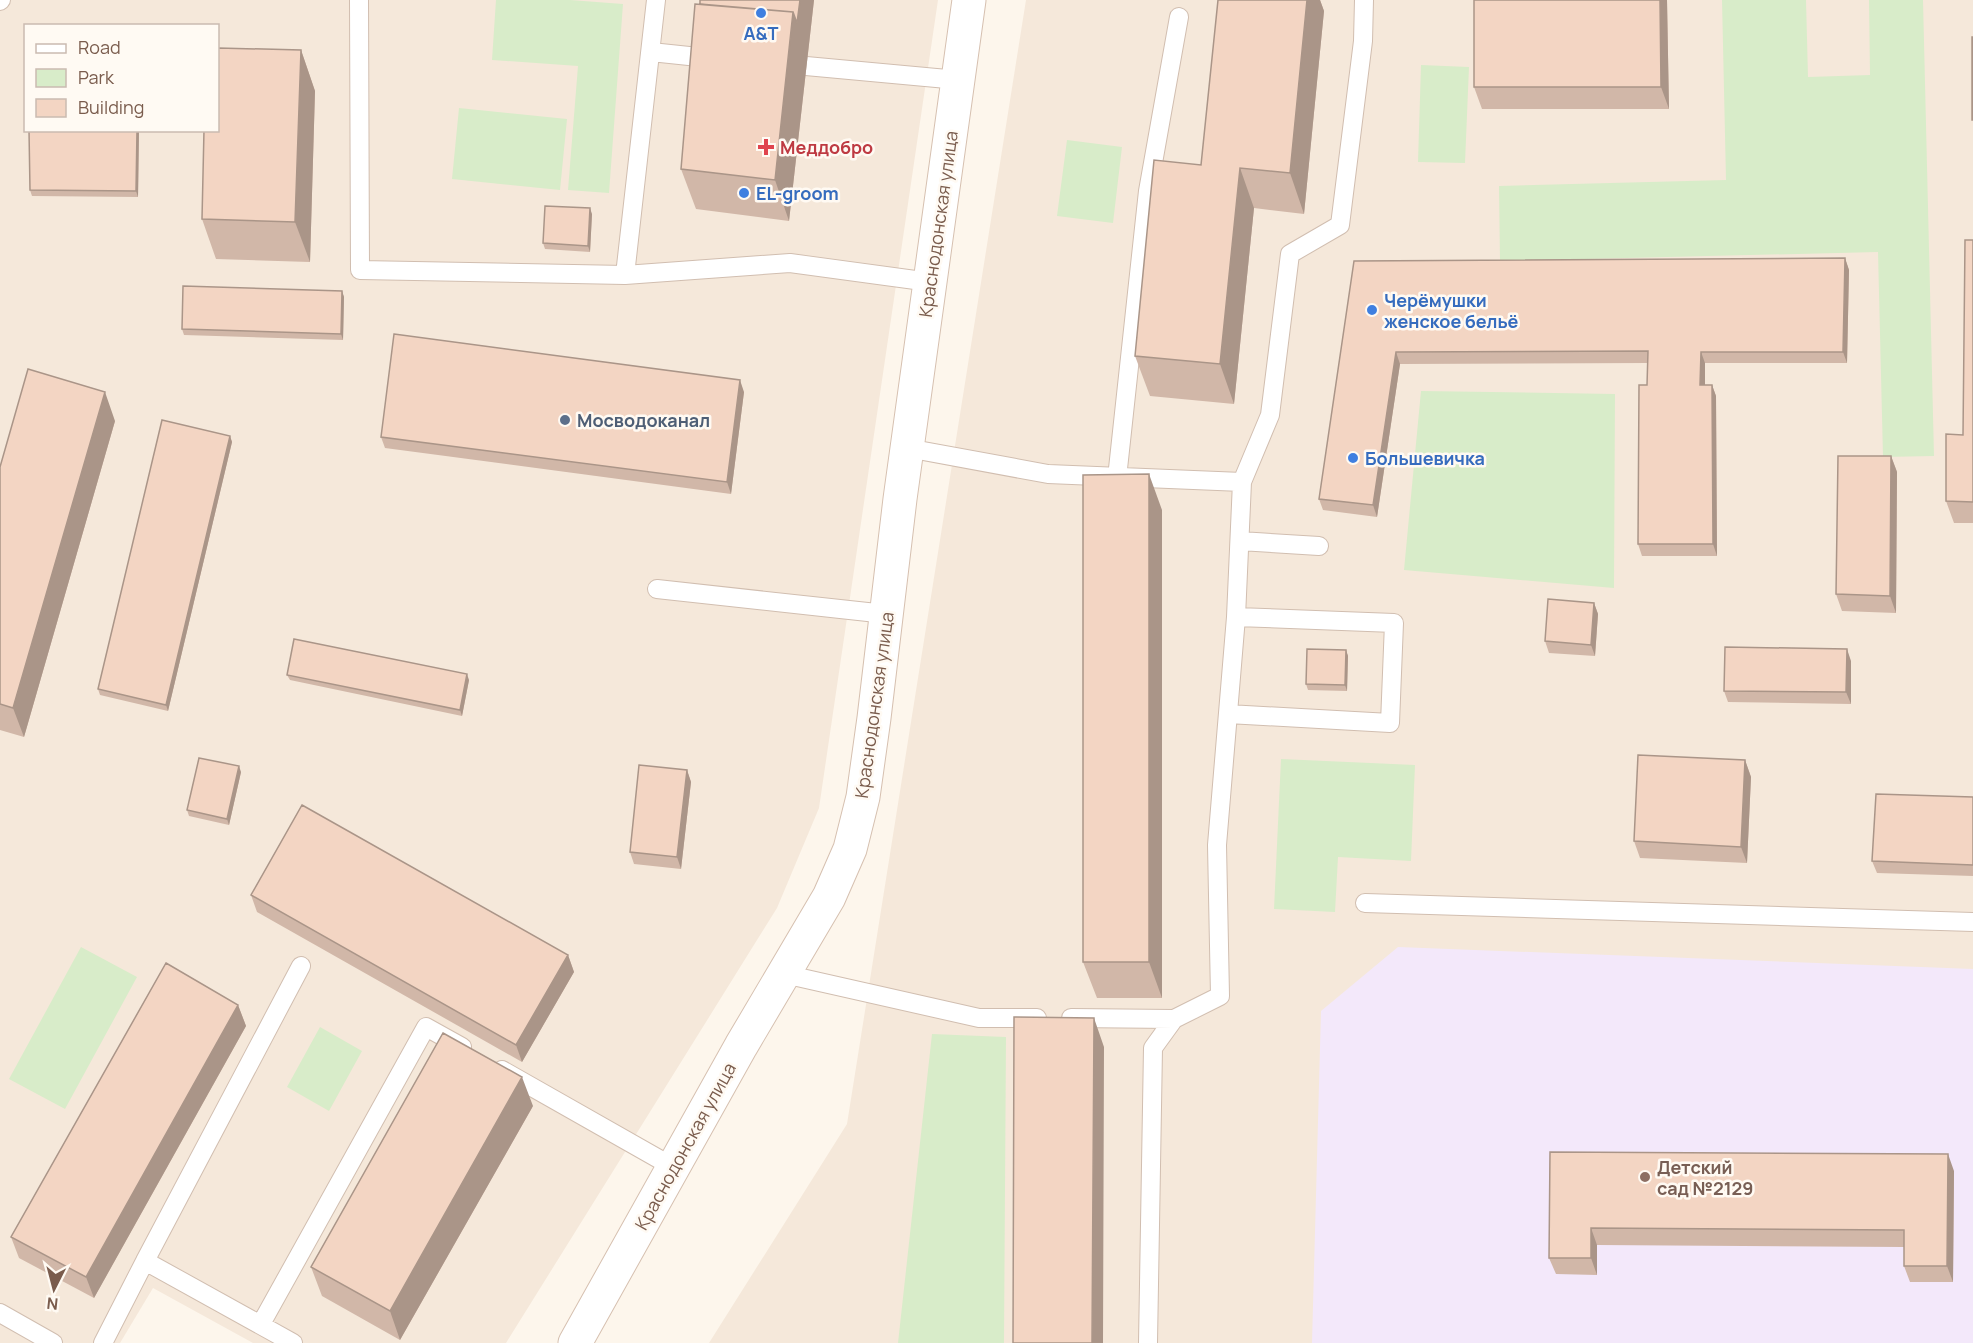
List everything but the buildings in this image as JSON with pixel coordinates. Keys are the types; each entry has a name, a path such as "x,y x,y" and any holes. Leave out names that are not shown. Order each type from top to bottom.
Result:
{"main road":[{"name":"Краснодонская улица","path":"575,1343 673,1167 829,897 850,849 863,797 907,448 969,0"}],"lane":[{"path":"358,0 360,270 625,275 790,263 930,282"},
{"path":"625,275 656,0"},
{"path":"784,974 979,1018 1174,1019 1220,996 1218,845 1236,617 1242,482 1270,415 1290,254 1340,225 1363,41 1364,0"},
{"path":"1117,478 1148,191 1179,17"},
{"path":"651,52 708,58"},
{"path":"806,66 958,80"},
{"path":"907,448 1048,474 1242,482"},
{"path":"1240,541 1319,546"},
{"path":"657,590 886,614"},
{"path":"1228,714 1390,723 1394,623 1236,617"},
{"path":"1365,903 1973,922"},
{"path":"103,1343 301,966"},
{"path":"1148,1343 1154,1048 1174,1019"},
{"path":"261,1324 426,1027 673,1167"},
{"path":"145,1262 293,1343"},
{"path":"0,1313 53,1343"}],"shaded area":[{"path":"0,0 938,0 819,808 777,908 506,1343 253,1343 153,1288 120,1343 0,1343"},
{"path":"1026,0 1973,0 1973,1343 709,1343 847,1124"},
{"name":"Детский сад №2129","path":"1398,947 1973,969 1973,1343 1312,1343 1321,1011"}],"green space":[{"path":"496,0 570,0 623,4 609,193 568,190 578,66 492,60"},
{"path":"1722,0 1806,0 1808,77 1870,75 1869,0 1923,0 1934,456 1883,457 1878,252 1500,261 1499,186 1726,180"},
{"path":"1421,65 1469,67 1465,163 1418,162"},
{"path":"459,108 567,119 560,190 452,179"},
{"path":"1067,140 1122,147 1113,223 1057,216"},
{"path":"1421,391 1615,394 1614,588 1404,570"},
{"path":"1281,759 1415,765 1411,861 1338,857 1335,912 1274,909"},
{"path":"81,947 137,977 65,1109 9,1079"},
{"path":"320,1027 362,1051 329,1111 287,1087"},
{"path":"932,1034 1006,1037 1004,1343 898,1343"}],"place":[{"name":"A&T","path":"761,13"},
{"name":"Меддобро","path":"766,147"},
{"name":"EL-groom","path":"744,193"},
{"name":"Черёмушки женское бельё","path":"1372,310"},
{"name":"Мосводоканал","path":"565,420"},
{"name":"Большевичка","path":"1353,458"},
{"name":"Детский сад №2129","path":"1645,1177"}]}
